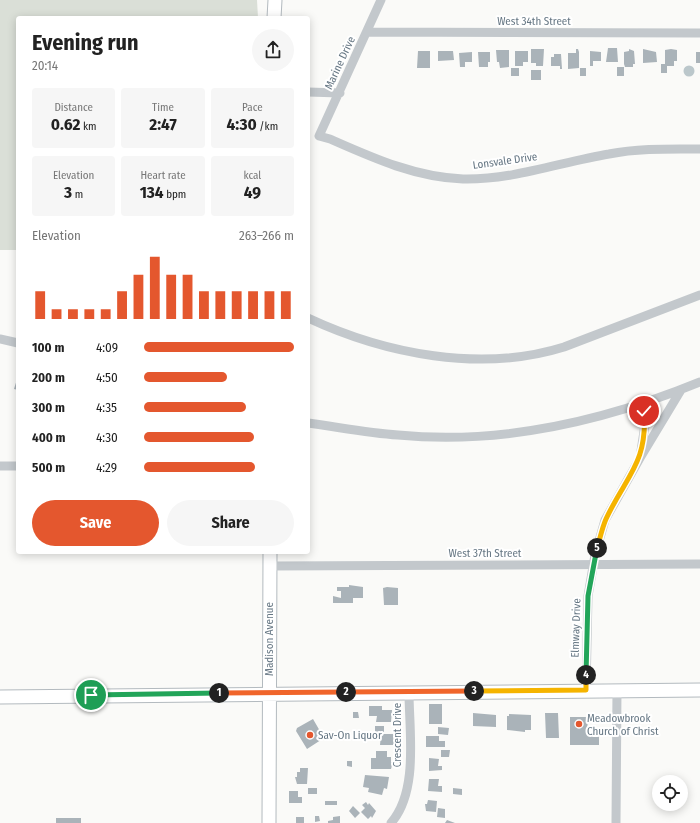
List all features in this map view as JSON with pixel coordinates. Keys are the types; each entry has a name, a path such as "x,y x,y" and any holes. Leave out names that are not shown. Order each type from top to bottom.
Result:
{"main road":[{"path":"274,16 275,0"},
{"name":"Madison Avenue","path":"269,823 270,554"},
{"path":"0,697 269,693 700,690"}],"street":[{"name":"Marine Drive","path":"320,136 381,0"},
{"name":"West 34th Street","path":"367,32 700,33"},
{"path":"310,92 340,93"},
{"name":"Lonsvale Drive","path":"320,136 402,169 462,179 484,178 526,172 610,153 643,150 700,149"},
{"path":"310,319 358,339 420,354 453,357 522,356 547,352 564,347 700,295"},
{"path":"0,339 16,343"},
{"path":"310,423 399,436 452,437 505,435 559,426 641,404 700,382"},
{"name":"Elmway Drive","path":"586,690 588,596 605,520 681,390"},
{"name":"Elmway Drive","path":"640,458 644,442 645,425 641,404"},
{"path":"0,466 16,466"},
{"name":"West 37th Street","path":"270,566 700,564"},
{"path":"616,823 617,690"},
{"name":"Crescent Drive","path":"391,823 404,798 410,767 408,692"}],"shaded area":[{"path":"0,0 257,0 258,16 16,16 16,250 0,250"},
{"path":"687,66 691,66 693,67 693,75 687,76 684,73 684,69"}],"building":[{"path":"608,48 617,48 618,62 606,62"},
{"path":"531,49 544,49 543,66 536,66 536,63 531,63"},
{"path":"576,49 578,49 579,52 579,68 568,69 568,53 576,53"},
{"path":"629,49 634,51 635,64 633,64 633,67 625,67 624,52 629,51"},
{"path":"643,49 656,52 657,62 643,63"},
{"path":"496,50 509,50 509,67 500,68 499,62 497,62"},
{"path":"665,50 677,50 677,61 674,61 674,66 667,66 667,73 661,73 661,64 665,64"},
{"path":"418,51 430,51 430,68 417,68"},
{"path":"438,51 453,51 454,60 438,61"},
{"path":"515,51 528,51 528,62 523,62 523,66 515,66"},
{"path":"590,51 601,52 601,61 593,61 593,66 590,66"},
{"path":"472,52 472,62 465,62 465,67 460,67 459,53"},
{"path":"478,52 490,52 490,62 488,62 488,67 479,67"},
{"path":"696,52 700,52 700,63 696,63"},
{"path":"554,54 561,54 562,69 560,69 560,66 551,66 551,57 554,57"},
{"path":"617,67 624,67 624,76 617,76"},
{"path":"511,68 519,68 519,76 511,76"},
{"path":"580,68 586,68 586,76 580,76"},
{"path":"531,70 541,70 541,80 531,80"},
{"path":"349,585 363,587 363,598 353,598 353,603 333,603 333,596 341,598 341,591 337,591 337,587 349,587"},
{"path":"383,588 398,588 398,605 384,605"},
{"path":"429,704 442,704 442,724 429,724"},
{"path":"369,706 382,706 382,710 392,710 391,722 376,722 377,716 369,716"},
{"path":"353,712 358,712 359,718 353,718"},
{"path":"473,713 496,715 496,727 473,726"},
{"path":"545,713 558,713 559,738 546,738"},
{"path":"509,714 531,715 531,730 525,730 525,732 507,730 507,716 509,716"},
{"name":"Meadowbrook Church of Christ","path":"570,717 588,717 587,732 599,732 599,745 570,745"},
{"name":"Sav-On Liquor","path":"313,719 324,738 307,749 296,731 297,728"},
{"path":"375,726 384,726 384,732 375,732"},
{"path":"438,727 449,728 448,735 438,734"},
{"path":"381,734 394,734 394,745 380,745"},
{"path":"426,736 439,736 439,741 445,741 445,747 426,747"},
{"path":"441,750 450,750 449,757 441,757"},
{"path":"376,751 387,751 387,757 391,757 391,762 393,762 391,769 371,769 371,758 376,758"},
{"path":"429,758 439,759 438,766 442,766 442,770 429,771"},
{"path":"347,761 352,761 352,767 347,766"},
{"path":"300,768 308,768 307,784 297,784 295,777 297,777 297,772 300,772"},
{"path":"365,775 389,777 387,789 384,788 382,795 368,792 369,788 363,787"},
{"path":"429,779 439,779 438,786 442,786 442,792 428,791"},
{"path":"308,788 317,788 317,794 308,794"},
{"path":"453,788 462,789 462,795 453,794"},
{"path":"289,791 298,791 298,797 302,797 302,803 289,803"},
{"path":"428,800 437,801 436,812 426,811 425,804 427,804"},
{"path":"325,801 337,801 337,805 325,805"},
{"path":"366,802 368,805 369,803 376,811 372,818 371,816 368,819 361,812 365,808 362,805"},
{"path":"353,806 360,813 355,818 349,811"},
{"path":"438,808 445,809 445,818 437,817"},
{"path":"315,816 319,816 320,821 315,822"},
{"path":"340,816 340,823 328,823 328,821 333,820 333,817"},
{"path":"296,817 304,817 304,823 296,823"},
{"path":"56,818 81,818 81,823 56,823"},
{"path":"447,820 455,823 445,823"}],"place":[{"name":"Meadowbrook Church of Christ","path":"579,724"},
{"name":"Sav-On Liquor","path":"310,735"}],"route":[{"path":"91,695 586,690 588,596 596,555 605,520 640,458 644,442 644,411"}]}
